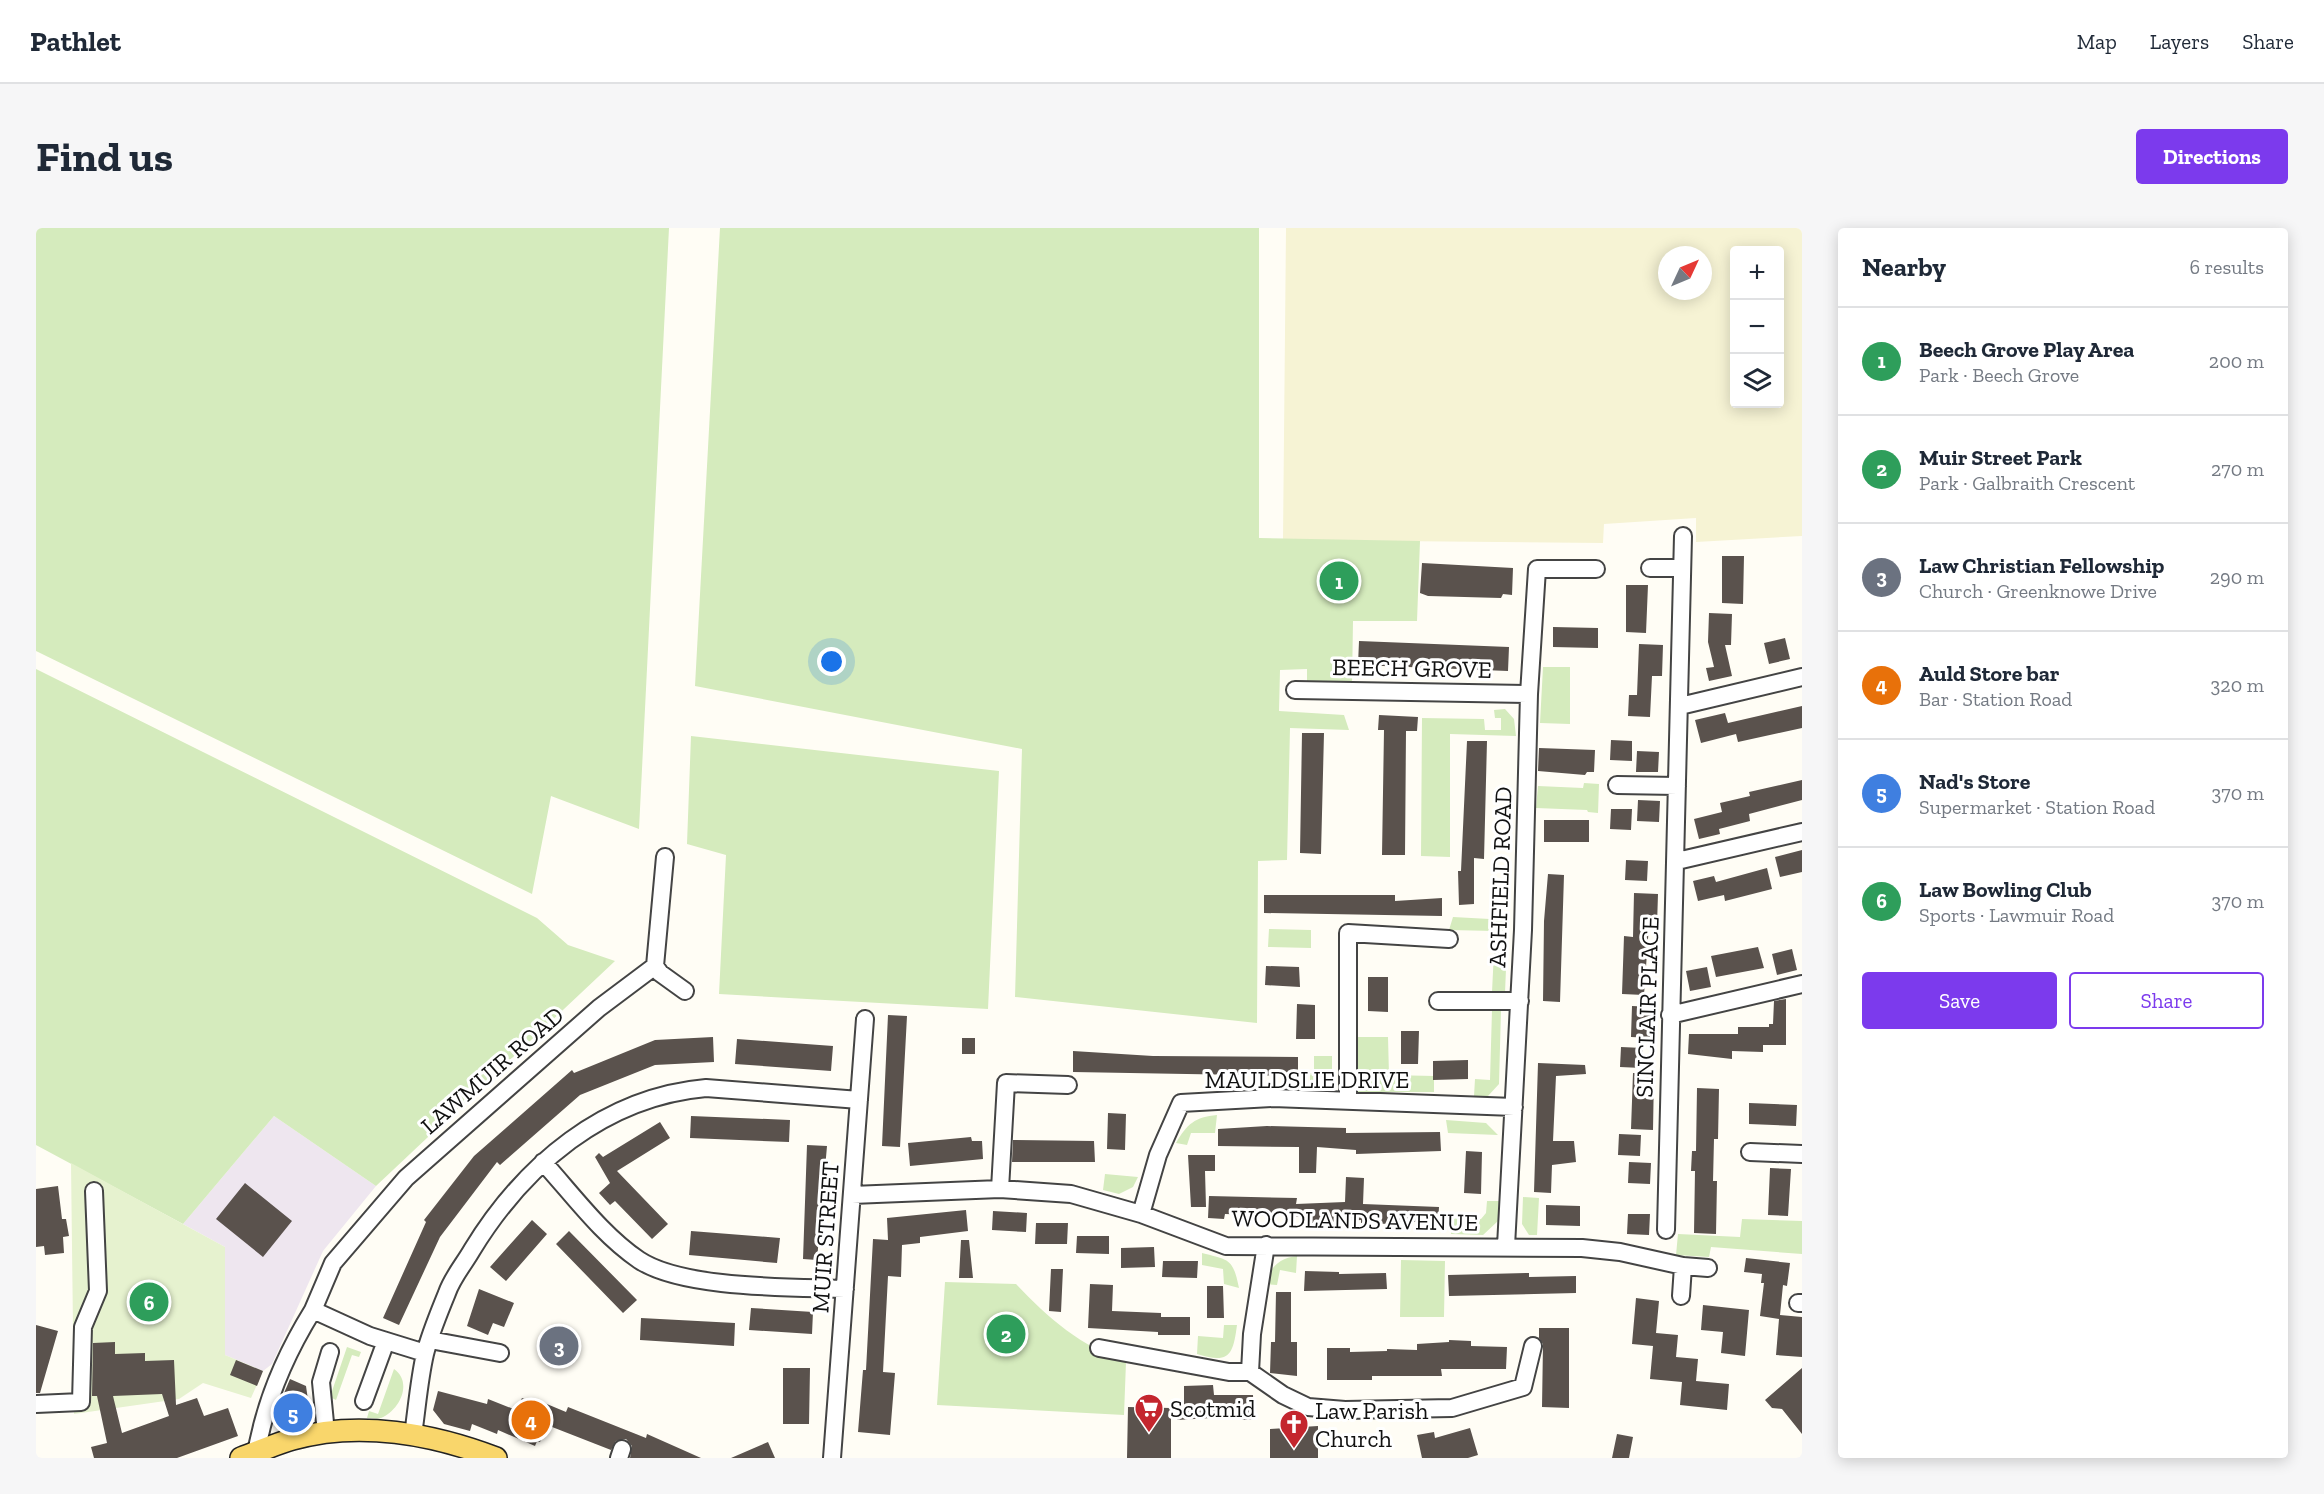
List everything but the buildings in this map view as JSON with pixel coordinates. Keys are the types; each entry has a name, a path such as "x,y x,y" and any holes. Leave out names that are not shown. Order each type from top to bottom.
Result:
{"main road":[{"path":"251,1456 294,1439 326,1433 388,1431 472,1449 496,1458"}],"street":[{"name":"SINCLAIR PLACE","path":"1666,1230 1670,1015 1677,861 1683,536"},
{"path":"1650,568 1682,568"},
{"name":"ASHFIELD ROAD","path":"1506,1246 1520,1001 1529,694 1537,569 1596,569"},
{"path":"1680,706 1802,677"},
{"name":"BEECH GROVE","path":"1295,690 1529,694"},
{"path":"1617,784 1677,786"},
{"path":"1677,861 1802,832"},
{"path":"665,857 655,966 685,991"},
{"path":"1348,1099 1348,933 1449,939"},
{"name":"LAWMUIR ROAD","path":"251,1456 288,1352 313,1310 333,1263 406,1178 599,1008 655,966"},
{"path":"1670,1015 1802,984"},
{"path":"1438,1001 1520,1001"},
{"name":"MUIR STREET","path":"832,1458 865,1019"},
{"path":"1000,1189 1006,1083 1068,1085"},
{"path":"413,1435 428,1346 448,1290 490,1221 543,1162 584,1131 618,1110 659,1095 682,1090 706,1088 859,1100"},
{"name":"MAULDSLIE DRIVE","path":"1141,1214 1158,1155 1181,1104 1273,1098 1514,1107"},
{"path":"1750,1152 1802,1154"},
{"path":"543,1162 618,1244 654,1268 691,1280 845,1289"},
{"name":"WOODLANDS AVENUE","path":"852,1195 1000,1189 1071,1194 1141,1214 1226,1246 1582,1248 1620,1252 1683,1266 1708,1268"},
{"path":"36,1404 81,1402 83,1327 98,1290 94,1191"},
{"path":"1251,1372 1252,1334 1266,1245"},
{"path":"1681,1296 1683,1266"},
{"path":"313,1310 386,1341 500,1353"},
{"path":"364,1401 386,1341"},
{"path":"1099,1348 1229,1372 1251,1372 1283,1395 1308,1407 1345,1410 1452,1408 1523,1387 1533,1346"},
{"path":"326,1433 321,1382 330,1352"}],"shaded area":[{"path":"1286,228 1802,228 1802,536 1696,542 1696,518 1604,524 1603,543 1283,540"},
{"path":"274,1116 376,1186 323,1251 272,1364 263,1371 225,1355 225,1247 183,1224"}],"green space":[{"path":"36,228 669,228 639,829 551,796 532,894 36,651"},
{"path":"720,228 1259,228 1259,538 1420,541 1417,621 1353,621 1352,683 1307,682 1307,669 1280,670 1279,711 1344,715 1349,730 1290,728 1287,860 1258,861 1257,1023 1015,997 1022,749 695,686"},
{"path":"1543,667 1570,667 1570,724 1540,723"},
{"path":"36,669 537,918 568,945 615,961 376,1186 274,1116 183,1224 36,1145"},
{"path":"1505,709 1514,719 1516,736 1450,734 1450,857 1421,856 1422,718 1484,719 1485,730 1501,730 1501,718 1495,718 1494,710"},
{"path":"691,736 999,771 988,1009 719,994 726,855 687,844"},
{"path":"1584,783 1599,784 1598,813 1587,810 1536,808 1538,786 1583,788"},
{"path":"1453,917 1508,920 1505,993 1492,992 1495,931 1449,930"},
{"path":"1269,929 1311,930 1311,948 1268,947"},
{"path":"1492,1010 1501,1010 1499,1084 1488,1096 1474,1096 1475,1079 1490,1080"},
{"path":"1358,1037 1388,1037 1389,1075 1434,1076 1434,1092 1358,1092"},
{"path":"1314,1056 1332,1056 1332,1089 1310,1089 1310,1073 1314,1073"},
{"path":"1217,1115 1215,1133 1191,1133 1187,1145 1176,1143 1192,1123"},
{"path":"1446,1120 1486,1123 1498,1135 1448,1133"},
{"path":"71,1163 225,1247 225,1355 263,1371 251,1398 203,1383 179,1399 74,1414"},
{"path":"1105,1174 1138,1177 1133,1187 1119,1194 1103,1190"},
{"path":"1523,1197 1539,1198 1537,1235 1529,1235 1522,1224"},
{"path":"1487,1201 1499,1201 1498,1221 1483,1235 1451,1234 1451,1218 1481,1219 1486,1213"},
{"path":"1742,1219 1802,1221 1802,1254 1711,1247 1709,1257 1676,1255 1678,1234 1740,1237"},
{"path":"1202,1253 1229,1262 1235,1271 1239,1288 1224,1284 1223,1269 1202,1265"},
{"path":"1297,1256 1296,1273 1280,1270 1277,1285 1264,1284 1276,1264"},
{"path":"1401,1260 1445,1261 1444,1317 1400,1317"},
{"path":"945,1282 1016,1284 1053,1320 1080,1340 1126,1362 1124,1415 937,1405"},
{"path":"1224,1325 1237,1325 1234,1344 1228,1355 1216,1358 1197,1354 1198,1336 1223,1338"},
{"path":"347,1347 361,1352 359,1357 352,1355 336,1400 330,1397"},
{"path":"394,1369 403,1381 402,1395 394,1409 388,1414 381,1418 367,1418 369,1411 378,1414"}],"place":[{"name":"Beech Grove Play Area","path":"1339,581"},
{"name":"Law Bowling Club","path":"149,1302"},
{"name":"Muir Street Park","path":"1006,1334"},
{"name":"Law Christian Fellowship","path":"559,1346"},
{"name":"Nad's Store","path":"293,1413"},
{"name":"Auld Store bar","path":"531,1420"},
{"name":"Scotmid","path":"1149,1434"},
{"name":"Law Parish Church","path":"1294,1450"}]}
